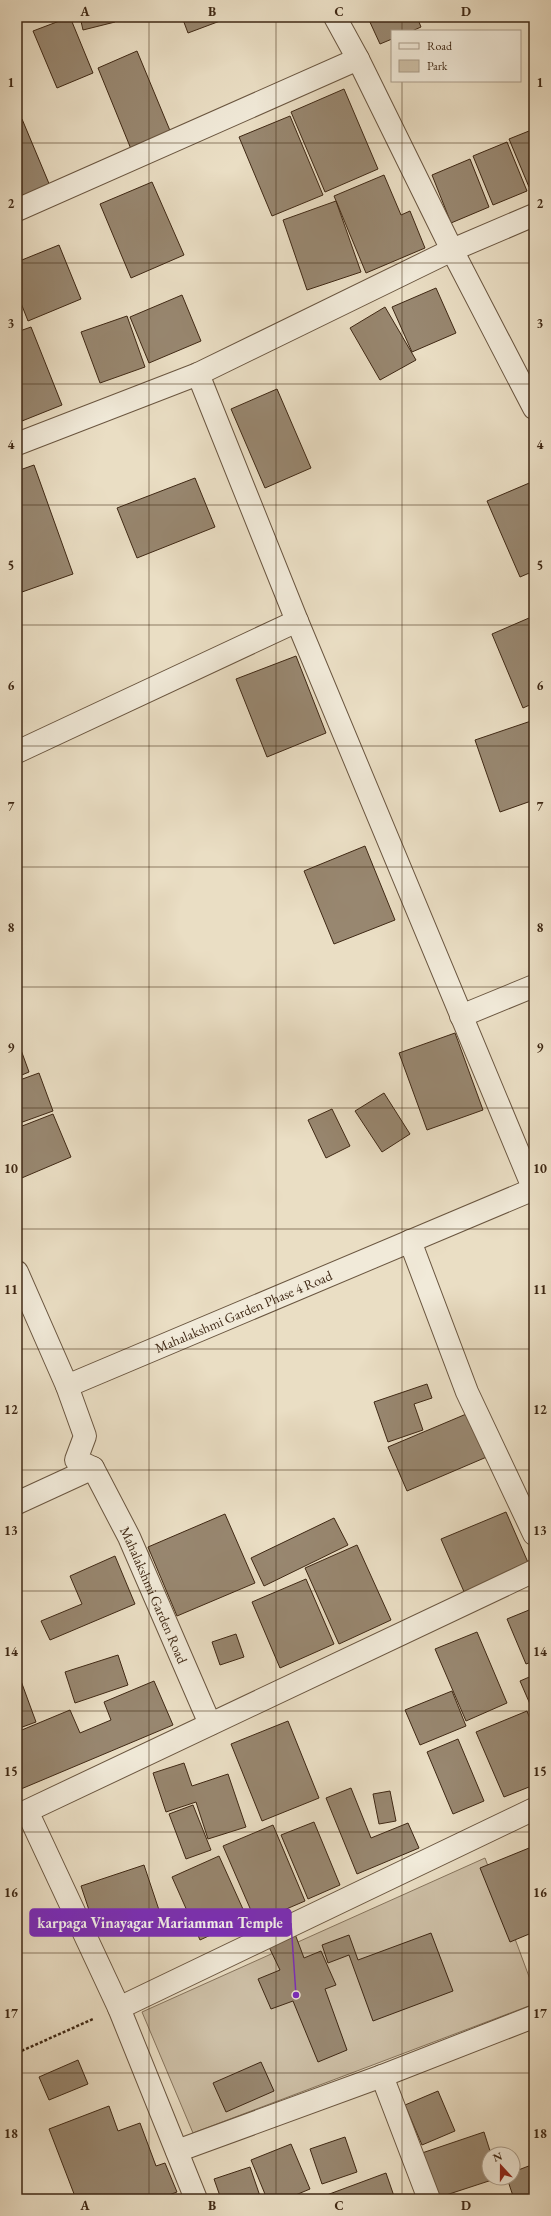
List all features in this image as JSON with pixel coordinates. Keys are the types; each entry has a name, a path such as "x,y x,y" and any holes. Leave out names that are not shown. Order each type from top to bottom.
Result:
{"street":[{"path":"335,17 358,59 452,250 534,408"},
{"path":"17,210 358,59"},
{"path":"17,444 198,374 452,250 534,215"},
{"path":"198,374 297,621 534,1189"},
{"path":"17,752 297,621"},
{"path":"461,1016 534,986"},
{"name":"Mahalakshmi Garden Phase 4 Road","path":"67,1386 534,1189"},
{"path":"410,1241 467,1392 534,1534"},
{"path":"17,1272 67,1386 85,1436 76,1460 93,1468"},
{"path":"17,1503 93,1468"},
{"name":"Mahalakshmi Garden Road","path":"93,1468 129,1537 210,1724"},
{"path":"196,2199 119,2008 27,1811 534,1571"},
{"path":"119,2008 534,1809"},
{"path":"177,2151 382,2076 533,2017 534,2018"},
{"path":"382,2076 429,2199"}],"path":[{"path":"17,2053 119,2008"}],"green space":[{"path":"485,1858 534,1990 534,2004 193,2133 142,2012"}],"building":[{"path":"70,17 93,73 57,88 33,31"},
{"path":"80,17 114,17 115,22 83,30"},
{"path":"182,17 219,17 220,21 188,33"},
{"path":"376,17 417,17 421,27 414,30 391,30 391,39 380,44 369,20"},
{"path":"137,51 171,133 131,149 98,68"},
{"path":"344,89 378,169 325,192 291,112"},
{"path":"290,116 323,195 272,216 239,137"},
{"path":"22,119 50,186 17,200 17,121"},
{"path":"534,129 534,184 529,187 509,139"},
{"path":"507,142 527,191 493,205 473,156"},
{"path":"470,159 489,207 451,223 432,175"},
{"path":"384,175 401,215 410,211 425,248 366,273 334,196"},
{"path":"152,182 184,255 131,278 100,204"},
{"path":"336,201 361,272 307,290 283,220"},
{"path":"59,245 81,299 28,321 17,293 17,262"},
{"path":"436,288 456,333 412,352 392,307"},
{"path":"182,295 201,341 149,363 130,317"},
{"path":"385,307 416,360 380,380 350,328"},
{"path":"127,316 145,367 100,383 81,332"},
{"path":"31,327 62,405 17,423 17,332"},
{"path":"277,389 311,468 265,488 231,409"},
{"path":"34,465 73,574 22,592 17,578 17,471"},
{"path":"195,478 215,527 137,558 117,508"},
{"path":"534,481 534,571 520,577 487,501"},
{"path":"529,618 534,631 534,703 523,708 492,634"},
{"path":"296,656 326,733 267,757 236,679"},
{"path":"534,720 534,800 500,812 475,740"},
{"path":"365,846 395,920 334,944 304,871"},
{"path":"455,1033 483,1110 427,1130 399,1053"},
{"path":"17,1039 29,1072 17,1077"},
{"path":"39,1073 53,1111 17,1124 17,1081"},
{"path":"384,1093 410,1134 382,1152 355,1111"},
{"path":"332,1109 350,1146 326,1158 308,1120"},
{"path":"53,1114 71,1157 17,1180 17,1128"},
{"path":"427,1384 432,1398 414,1404 423,1430 388,1442 374,1402"},
{"path":"471,1412 489,1456 407,1491 388,1447"},
{"path":"506,1512 530,1567 465,1594 441,1539"},
{"path":"225,1514 255,1583 177,1616 148,1547"},
{"path":"334,1518 348,1545 264,1586 251,1558"},
{"path":"357,1545 391,1620 339,1644 305,1568"},
{"path":"115,1556 135,1604 50,1640 41,1621 82,1604 70,1576"},
{"path":"306,1579 334,1644 280,1668 252,1602"},
{"path":"534,1608 534,1661 526,1664 507,1619"},
{"path":"477,1632 507,1703 466,1721 435,1649"},
{"path":"236,1634 244,1657 220,1665 212,1642"},
{"path":"118,1655 128,1685 75,1703 65,1672"},
{"path":"534,1675 534,1710 533,1711 520,1681"},
{"path":"21,1681 36,1722 17,1729 17,1683"},
{"path":"154,1681 173,1725 21,1789 17,1778 17,1732 70,1710 80,1733 111,1720 104,1702"},
{"path":"452,1691 466,1726 420,1745 405,1710"},
{"path":"527,1711 534,1729 534,1785 504,1797 476,1732"},
{"path":"288,1721 319,1798 262,1821 231,1744"},
{"path":"458,1739 484,1801 453,1814 427,1752"},
{"path":"184,1763 192,1786 228,1774 246,1827 208,1839 196,1802 166,1812 153,1773"},
{"path":"351,1788 371,1838 408,1823 419,1848 357,1874 326,1798"},
{"path":"390,1791 396,1821 379,1824 373,1794"},
{"path":"193,1805 211,1850 186,1859 169,1814"},
{"path":"314,1822 340,1885 308,1899 281,1835"},
{"path":"273,1825 305,1901 256,1922 223,1846"},
{"path":"534,1846 534,1932 510,1942 480,1868"},
{"path":"219,1856 247,1918 200,1940 172,1877"},
{"path":"144,1865 159,1910 96,1931 81,1886"},
{"path":"431,1933 453,1991 373,2021 349,1955 328,1963 322,1945 349,1935 358,1960"},
{"path":"295,1934 304,1958 321,1951 336,1985 325,1989 347,2050 318,2062 293,2001 271,2009 258,1979 280,1970 269,1947"},
{"path":"78,2060 88,2084 49,2100 39,2077"},
{"path":"261,2062 274,2091 226,2112 213,2083"},
{"path":"438,2091 455,2131 422,2145 405,2105"},
{"path":"109,2106 118,2131 140,2123 156,2166 165,2163 177,2192 158,2199 76,2199 49,2129"},
{"path":"484,2132 488,2146 481,2146 481,2184 437,2198 422,2153"},
{"path":"345,2137 357,2172 322,2184 310,2149"},
{"path":"291,2144 310,2189 286,2199 267,2199 251,2160"},
{"path":"534,2164 534,2199 514,2199 510,2186 521,2186 521,2169"},
{"path":"250,2167 261,2199 221,2199 214,2179"},
{"path":"386,2173 395,2199 316,2199"}],"place":[{"name":"karpaga Vinayagar Mariamman Temple","path":"296,1995"}]}
